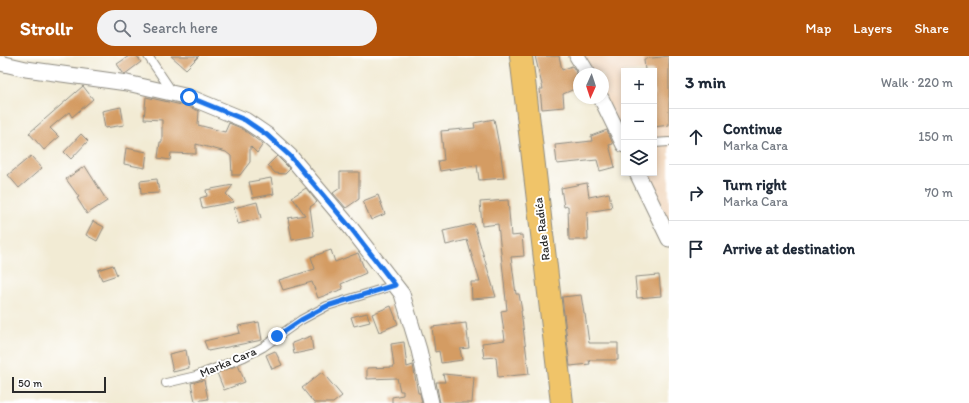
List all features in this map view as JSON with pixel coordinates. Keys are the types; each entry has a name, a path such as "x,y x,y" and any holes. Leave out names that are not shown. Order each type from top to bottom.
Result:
{"main road":[{"name":"Rade Radića","path":"521,56 562,403"}],"street":[{"path":"577,56 584,68"},
{"path":"0,63 26,69 127,83 189,97 245,120 267,135 295,162 350,227 402,294 419,350 431,403"},
{"path":"604,104 622,140"},
{"path":"638,176 669,239"}],"lane":[{"path":"148,56 174,93"},
{"path":"657,143 669,142"},
{"name":"Marka Cara","path":"166,383 196,376 244,357 263,347 301,320 327,306 395,285"}],"shaded area":[{"path":"583,56 669,56 669,222 646,176 657,176 657,68 621,68 621,129 608,104 609,68 590,68"}],"building":[{"path":"129,56 137,56 141,62 125,74 117,64"},
{"path":"171,56 199,56 186,69"},
{"path":"535,56 559,56 562,70 572,66 574,68 573,90 563,94 564,107 542,109 540,89 543,89"},
{"path":"669,56 669,125 657,127 657,68 645,68 644,59"},
{"path":"83,86 93,99 72,117 69,112 50,128 59,137 44,150 29,133"},
{"path":"146,97 186,106 199,111 198,125 225,132 229,123 241,128 263,144 257,153 250,146 250,162 240,175 232,175 231,156 226,152 196,144 196,154 171,153 170,160 158,158 160,142 162,142 162,120 144,119"},
{"path":"121,107 124,125 105,128 102,111"},
{"path":"494,119 504,178 479,180 477,165 440,171 438,161 444,160 441,131 475,128 474,123"},
{"path":"607,130 613,144 609,145 615,167 600,171 597,160 557,164 555,145 592,141 591,136"},
{"path":"81,134 88,141 71,159 64,152"},
{"path":"126,148 147,152 145,168 124,164"},
{"path":"31,156 42,168 19,188 8,175"},
{"path":"277,156 290,169 285,174 275,173 268,165"},
{"path":"85,166 107,201 87,214 77,198 79,197 66,179"},
{"path":"340,172 359,172 359,199 346,208 333,193 340,188"},
{"path":"271,178 274,194 253,198 249,182"},
{"path":"157,179 159,193 141,194 140,181"},
{"path":"587,183 589,197 609,193 612,208 587,212 588,240 569,240 568,206 564,207 561,188"},
{"path":"233,185 226,194 234,202 202,208 200,198 207,196 206,190"},
{"path":"306,188 317,202 310,207 314,236 292,240 288,218 305,215 292,197"},
{"path":"378,195 385,214 371,220 363,201"},
{"path":"508,200 511,236 522,235 524,256 511,257 516,294 519,294 522,311 529,374 498,377 496,357 484,358 482,343 505,340 501,311 507,310 498,224 482,226 480,202"},
{"path":"257,202 261,218 238,224 234,208"},
{"path":"93,221 104,227 97,241 86,235"},
{"path":"474,224 496,297 472,299 471,282 480,282 467,240 446,245 443,231"},
{"path":"331,250 335,262 358,253 366,273 341,284 343,289 318,298 312,282 283,290 279,280 315,269 311,257"},
{"path":"113,265 117,275 102,280 98,270"},
{"path":"659,275 661,296 637,298 635,277"},
{"path":"581,295 589,343 618,343 618,360 589,360 590,364 570,366 562,297"},
{"path":"391,306 398,324 379,332 372,314"},
{"path":"367,313 370,322 354,326 351,317"},
{"path":"259,322 262,340 208,351 204,341 240,333 238,326"},
{"path":"466,323 469,348 460,349 462,360 441,363 439,351 435,352 432,327"},
{"path":"311,336 313,350 294,354 292,343"},
{"path":"404,342 407,367 413,365 418,393 420,393 422,403 392,403 392,397 403,395 403,391 400,391 397,378 367,379 367,368 394,367 391,344"},
{"path":"186,350 189,368 173,372 169,354"},
{"path":"275,351 282,365 272,369 266,355"},
{"path":"238,365 245,382 224,390 217,373"},
{"path":"322,372 342,396 333,403 314,403 302,388"},
{"path":"443,374 474,377 472,403 440,403 436,382 445,382"},
{"path":"204,380 208,399 195,401 191,383"}],"route":[{"path":"189,97 245,120 267,135 290,156 350,227 395,285 327,306 301,320 277,336"}]}
